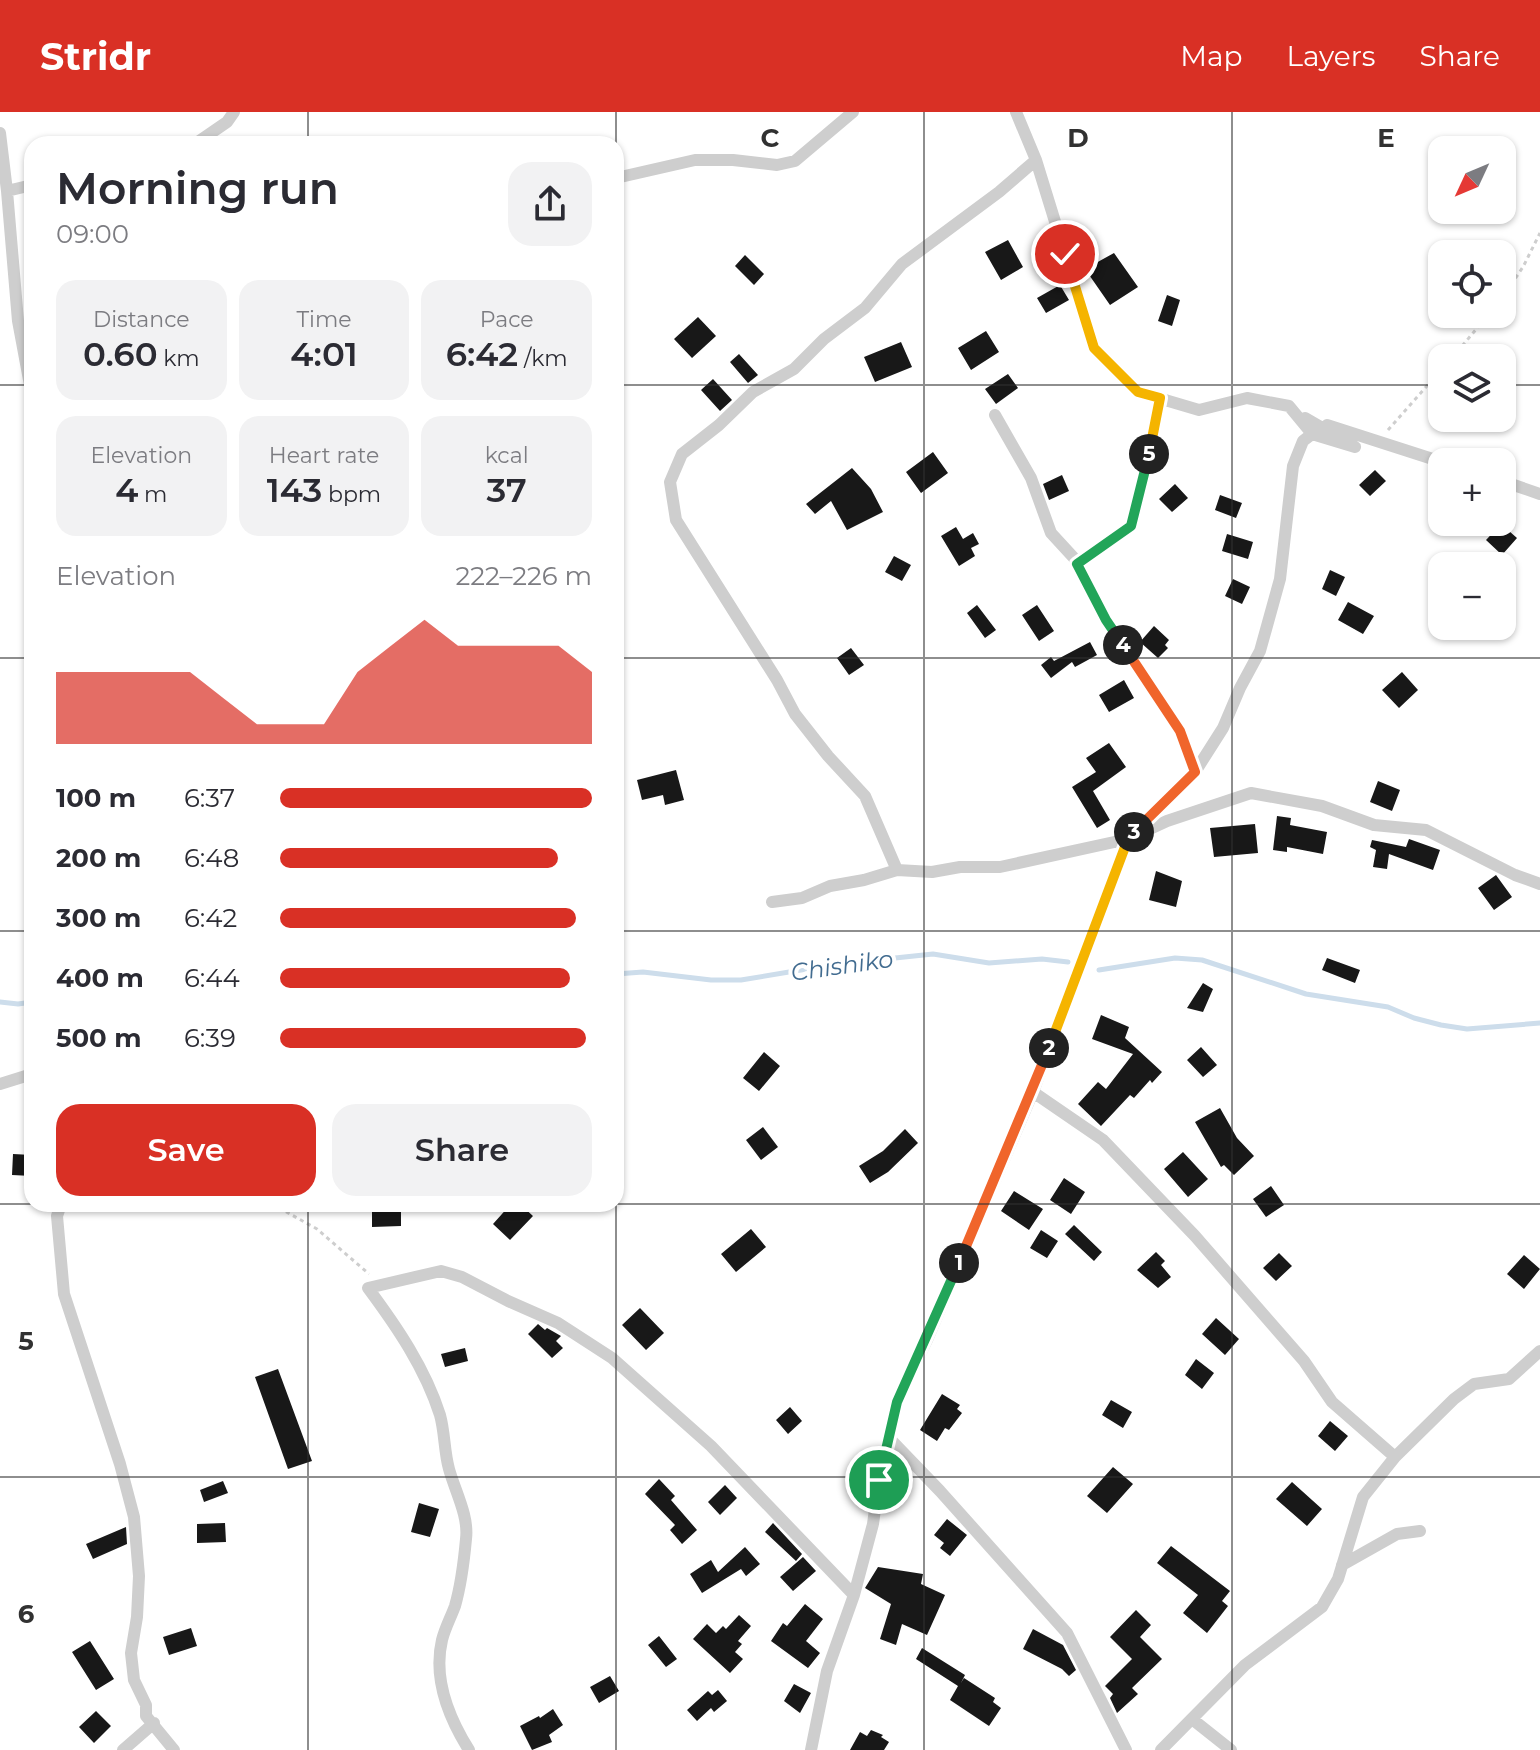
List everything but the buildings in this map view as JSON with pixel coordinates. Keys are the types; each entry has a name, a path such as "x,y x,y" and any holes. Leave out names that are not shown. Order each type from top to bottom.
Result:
{"street":[{"path":"207,136 227,122 234,112"},
{"path":"624,176 695,160 777,165 795,161 853,112"},
{"path":"1016,112 1036,160 1094,348 1138,392 1199,410 1247,398 1289,406 1312,434 1355,447 1305,418 1428,458"},
{"path":"0,133 18,321 24,353"},
{"path":"897,870 865,796 795,714 777,680 676,520 670,482 682,454 719,425 753,392 794,369 824,339 865,308 902,264 989,200 1036,160"},
{"path":"7,191 24,187"},
{"path":"1077,564 1131,526 1160,398"},
{"path":"995,415 1031,478 1051,533 1077,564 1106,620 1180,731 1195,772"},
{"path":"811,1750 827,1671 854,1595 873,1524 879,1480 897,1402 927,1340 1033,1092 1128,839 1195,772 1223,728 1260,651 1280,579 1293,466 1303,441 1312,434"},
{"path":"1516,486 1540,494"},
{"path":"772,902 802,898 830,886 897,870 932,872 960,867 1000,867 1128,839 1167,821 1251,793 1322,806 1374,825 1426,830 1515,875 1540,884"},
{"path":"0,1084 24,1076"},
{"path":"1033,1092 1103,1140 1195,1236 1304,1361 1332,1402 1395,1457"},
{"path":"58,1212 64,1294 120,1464 134,1517 139,1576 131,1653 134,1680 146,1705 146,1716 174,1750"},
{"path":"469,1750 454,1724 439,1663 442,1639 455,1606 467,1537 463,1513 447,1462 447,1446 440,1417 427,1378 368,1288 441,1271 462,1277 558,1323 612,1358 711,1446 854,1595"},
{"path":"1161,1750 1245,1665 1322,1607 1338,1579 1363,1497 1395,1457 1454,1399 1474,1384 1509,1379 1540,1351"},
{"path":"890,1439 1067,1633 1126,1750"},
{"path":"1342,1565 1397,1534 1420,1531"},
{"path":"1192,1719 1231,1750"},
{"path":"123,1750 154,1723"}],"path":[{"path":"1516,277 1540,233"},
{"path":"1464,344 1477,328"},
{"path":"1379,437 1398,421 1428,386"},
{"path":"286,1212 317,1229 359,1264 376,1280 368,1288"}],"waterway":[{"name":"Chishiko","path":"624,973 643,972 711,980 741,980 933,954 989,963 1042,959 1068,962"},
{"name":"Chishiko","path":"1099,970 1175,958 1202,960 1306,994 1388,1007 1441,1025 1467,1029 1540,1023"},
{"name":"Chishiko","path":"0,1002 24,1003"}],"route":[{"path":"879,1480 897,1402 927,1340 1033,1092 1128,839 1195,772 1180,731 1106,620 1077,564 1131,526 1160,398 1138,392 1094,348 1065,254"}]}
